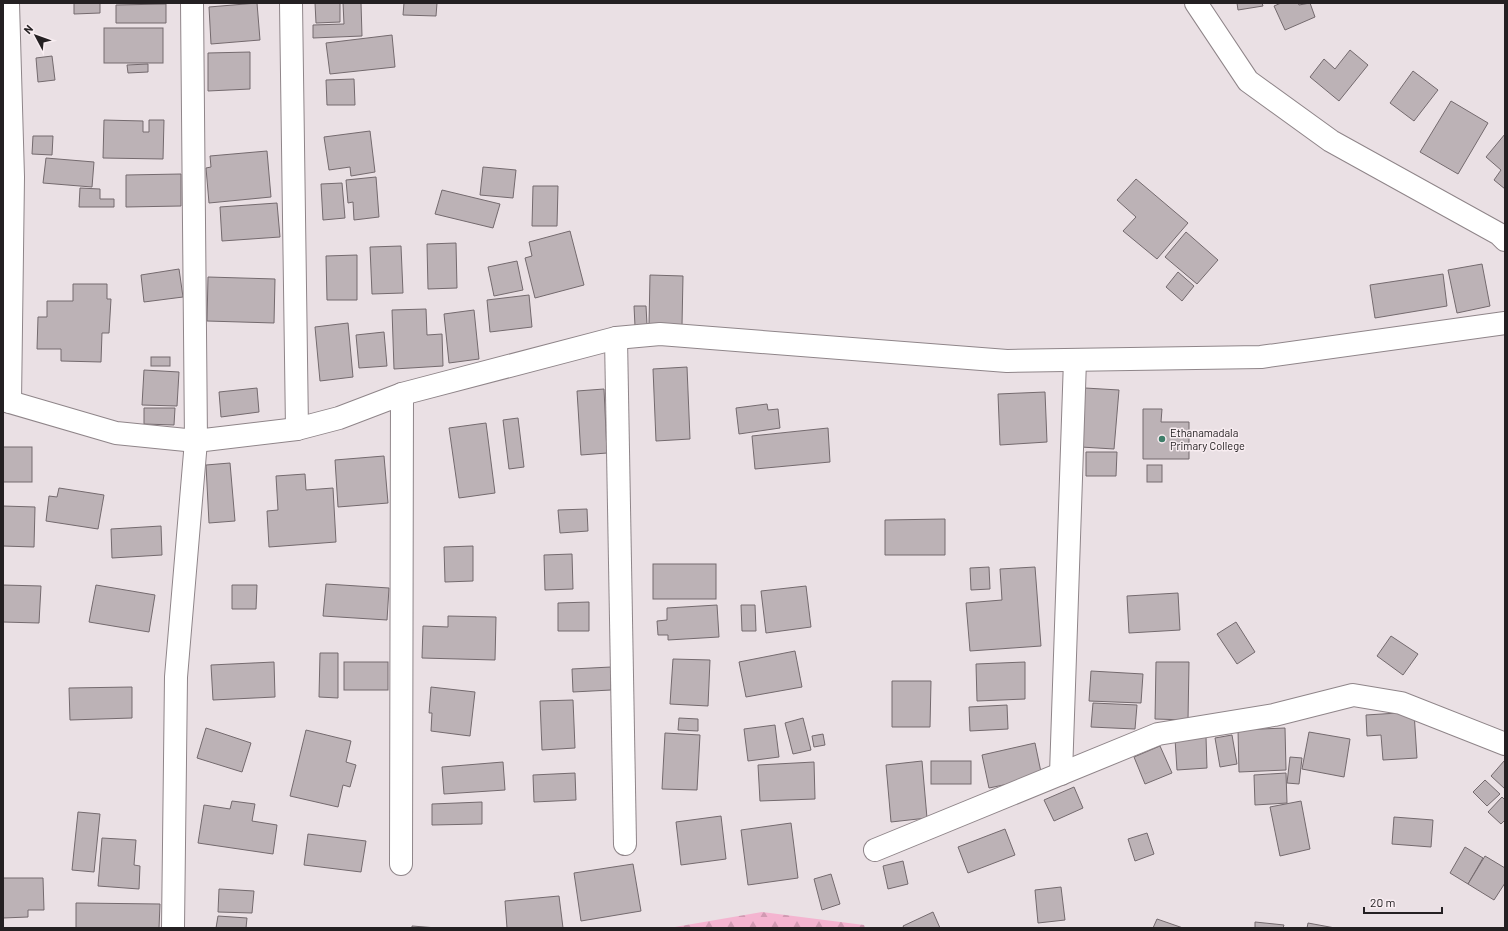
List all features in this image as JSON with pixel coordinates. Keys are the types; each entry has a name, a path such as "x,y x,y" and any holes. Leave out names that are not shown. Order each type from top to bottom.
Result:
{"street":[{"path":"8,3 6,401 116,433 196,441 297,428 339,418 402,394 616,338 660,334 1007,361 1261,357 1505,323"},
{"path":"173,928 176,677 196,441 192,3"},
{"path":"291,3 297,428"},
{"path":"1196,3 1248,82 1331,141 1499,234 1505,240"},
{"path":"616,338 625,844"},
{"path":"1061,774 1075,360"},
{"path":"401,864 402,394"},
{"path":"874,850 1158,734 1274,715 1353,695 1401,703 1505,744"}],"green space":[{"path":"762,912 864,925 865,928 669,928"}],"building":[{"path":"74,3 100,3 100,13 74,14"},
{"path":"257,3 260,40 211,44 209,7"},
{"path":"315,3 340,3 340,22 316,23"},
{"path":"343,3 361,3 362,36 313,38 313,25 344,24"},
{"path":"404,3 437,3 436,16 403,15"},
{"path":"1237,3 1262,3 1263,6 1238,10"},
{"path":"1281,3 1298,3 1299,5 1310,3 1315,17 1285,30 1274,6"},
{"path":"166,4 166,23 116,23 116,5"},
{"path":"104,28 163,28 163,63 104,63"},
{"path":"392,35 395,67 330,74 326,43"},
{"path":"1350,50 1368,65 1339,101 1310,77 1324,59 1335,69"},
{"path":"250,52 250,89 208,91 208,53"},
{"path":"52,56 55,80 38,82 36,58"},
{"path":"148,64 148,72 128,73 127,65"},
{"path":"1413,71 1438,90 1414,121 1390,103"},
{"path":"354,79 355,105 327,105 326,80"},
{"path":"1451,101 1488,123 1458,174 1420,152"},
{"path":"104,120 143,121 143,132 149,132 149,120 164,120 163,159 103,158"},
{"path":"370,131 375,172 351,176 350,167 329,170 324,137"},
{"path":"1505,134 1505,189 1494,180 1501,170 1486,157"},
{"path":"33,136 53,136 52,155 32,154"},
{"path":"267,151 271,197 209,203 206,168 211,167 210,156"},
{"path":"46,158 94,162 92,187 43,183"},
{"path":"483,167 516,170 513,198 480,195"},
{"path":"181,174 181,206 126,207 126,175"},
{"path":"376,177 379,217 354,220 353,202 348,203 346,180"},
{"path":"1136,179 1188,223 1157,259 1123,231 1136,217 1117,200"},
{"path":"342,183 345,218 323,220 321,184"},
{"path":"533,186 558,186 557,226 532,226"},
{"path":"80,188 100,189 100,199 114,199 114,207 79,207"},
{"path":"442,190 500,204 493,228 435,214"},
{"path":"277,203 280,237 222,241 220,207"},
{"path":"570,231 584,285 535,298 525,258 532,256 529,242"},
{"path":"1186,232 1218,260 1197,284 1165,257"},
{"path":"456,243 457,288 428,289 427,244"},
{"path":"401,246 403,293 372,294 370,247"},
{"path":"357,255 357,300 327,300 326,256"},
{"path":"517,261 523,290 494,296 488,267"},
{"path":"1482,264 1490,306 1457,313 1448,270"},
{"path":"179,269 183,297 144,302 141,275"},
{"path":"1178,272 1194,286 1182,301 1166,287"},
{"path":"1443,274 1447,306 1375,318 1370,285"},
{"path":"650,275 683,276 682,325 649,325"},
{"path":"208,277 275,279 274,323 207,321"},
{"path":"73,284 107,284 107,299 111,299 109,333 102,333 101,362 61,361 61,349 37,349 38,317 47,317 47,301 73,301"},
{"path":"529,295 532,327 490,332 487,300"},
{"path":"634,306 646,306 647,325 635,326"},
{"path":"426,309 427,335 442,334 443,366 394,369 392,310"},
{"path":"474,310 479,359 449,363 444,314"},
{"path":"348,323 353,377 320,381 315,327"},
{"path":"384,332 387,366 359,368 356,335"},
{"path":"151,357 170,357 170,366 151,366"},
{"path":"687,367 690,439 656,441 653,369"},
{"path":"144,370 179,372 177,406 142,405"},
{"path":"257,388 259,412 221,417 219,392"},
{"path":"1085,388 1119,390 1114,449 1081,447"},
{"path":"604,389 607,453 581,455 577,391"},
{"path":"1045,392 1047,442 1000,445 998,394"},
{"path":"767,404 768,410 778,409 780,428 739,434 736,408"},
{"path":"144,408 175,408 174,425 144,424"},
{"path":"1143,409 1162,409 1161,422 1189,422 1189,459 1143,459"},
{"path":"518,418 524,467 509,469 503,420"},
{"path":"486,423 495,493 459,498 449,428"},
{"path":"828,428 830,462 755,469 752,436"},
{"path":"3,447 32,447 32,482 3,482"},
{"path":"1086,452 1117,452 1116,476 1086,476"},
{"path":"384,456 388,503 338,507 335,460"},
{"path":"230,463 235,521 209,523 206,465"},
{"path":"1147,465 1162,465 1162,482 1147,482"},
{"path":"305,474 306,490 333,488 336,542 269,547 267,511 278,510 276,476"},
{"path":"59,488 104,495 98,529 46,521 49,496 57,497"},
{"path":"3,506 35,507 34,547 3,546"},
{"path":"587,509 588,531 560,533 558,510"},
{"path":"945,519 945,555 885,555 885,520"},
{"path":"161,526 162,555 112,558 111,529"},
{"path":"473,546 473,581 445,582 444,547"},
{"path":"572,554 573,589 545,590 544,555"},
{"path":"653,564 716,564 716,599 653,599"},
{"path":"989,567 990,589 971,590 970,568"},
{"path":"1035,567 1041,646 970,651 966,603 1002,600 1000,569"},
{"path":"326,584 389,588 387,620 323,616"},
{"path":"3,585 41,586 39,623 3,622"},
{"path":"96,585 155,595 149,632 89,622"},
{"path":"232,585 257,585 256,609 232,609"},
{"path":"806,586 811,627 766,633 761,591"},
{"path":"1178,593 1180,630 1129,633 1127,596"},
{"path":"589,602 589,631 558,631 558,603"},
{"path":"717,605 719,637 668,640 668,635 658,635 657,621 667,620 667,608"},
{"path":"741,605 755,605 756,631 742,631"},
{"path":"448,616 496,617 495,660 422,658 423,626 448,627"},
{"path":"1236,622 1255,652 1237,664 1217,634"},
{"path":"1391,636 1418,654 1403,675 1377,656"},
{"path":"795,651 802,687 746,697 739,662"},
{"path":"320,653 338,653 338,698 319,697"},
{"path":"673,659 710,660 708,706 670,704"},
{"path":"274,662 275,697 213,700 211,665"},
{"path":"344,662 388,662 388,690 344,690"},
{"path":"1025,662 1025,699 977,701 976,664"},
{"path":"1156,662 1189,662 1188,720 1155,719"},
{"path":"611,667 611,690 573,692 572,669"},
{"path":"1091,671 1143,674 1141,703 1089,701"},
{"path":"892,681 931,681 930,727 892,727"},
{"path":"132,687 132,718 70,720 69,688"},
{"path":"431,687 475,692 470,736 431,731 432,713 429,713"},
{"path":"573,700 575,748 542,750 540,701"},
{"path":"1093,703 1137,705 1135,729 1091,727"},
{"path":"1007,705 1008,729 970,731 969,707"},
{"path":"1414,712 1417,758 1383,760 1381,735 1367,736 1366,715"},
{"path":"679,718 698,719 698,731 678,730"},
{"path":"803,718 811,750 793,754 785,723"},
{"path":"775,725 779,757 748,761 744,729"},
{"path":"206,728 251,743 242,772 197,758"},
{"path":"1285,728 1286,770 1239,772 1238,730"},
{"path":"306,730 351,741 346,762 356,765 350,787 343,785 338,807 290,796"},
{"path":"1309,732 1350,739 1344,777 1302,769"},
{"path":"665,733 700,735 697,790 662,789"},
{"path":"823,734 825,745 814,747 812,736"},
{"path":"1232,735 1237,764 1220,767 1215,738"},
{"path":"1206,737 1207,768 1177,770 1175,739"},
{"path":"1035,743 1042,777 989,788 982,755"},
{"path":"1160,746 1172,773 1145,784 1134,757"},
{"path":"1290,757 1302,758 1299,784 1287,783"},
{"path":"922,761 927,818 891,822 886,765"},
{"path":"931,761 971,761 971,784 931,784"},
{"path":"1504,761 1505,762 1505,789 1491,776"},
{"path":"503,762 505,790 444,794 442,767"},
{"path":"814,762 815,799 760,801 758,765"},
{"path":"575,773 576,800 534,802 533,775"},
{"path":"1286,773 1287,803 1255,805 1254,775"},
{"path":"1485,780 1500,794 1487,806 1473,792"},
{"path":"1074,787 1083,808 1054,821 1044,800"},
{"path":"1502,797 1505,800 1505,820 1501,824 1488,812"},
{"path":"232,801 255,804 252,821 277,825 273,854 198,843 204,805 230,809"},
{"path":"1301,801 1310,849 1280,856 1270,807"},
{"path":"482,802 482,824 432,825 432,804"},
{"path":"78,812 100,814 94,872 72,870"},
{"path":"721,816 726,859 681,865 676,822"},
{"path":"1394,817 1433,820 1431,847 1392,844"},
{"path":"791,823 798,878 748,885 741,830"},
{"path":"1005,829 1015,855 968,873 958,847"},
{"path":"1147,833 1154,854 1135,861 1128,839"},
{"path":"308,834 366,841 361,872 304,865"},
{"path":"102,838 136,840 134,865 140,866 139,889 98,886"},
{"path":"1465,847 1483,858 1468,884 1450,873"},
{"path":"1485,856 1505,868 1505,883 1494,900 1468,884"},
{"path":"903,861 908,884 888,889 883,866"},
{"path":"633,864 641,911 581,921 574,873"},
{"path":"831,874 840,904 822,910 814,879"},
{"path":"3,878 43,878 44,910 28,910 28,917 3,918"},
{"path":"1061,887 1065,920 1038,923 1035,890"},
{"path":"219,889 254,891 252,913 218,912"},
{"path":"559,896 563,928 507,928 505,901"},
{"path":"76,903 160,904 159,928 76,928"},
{"path":"933,912 940,928 904,928 903,926"},
{"path":"218,916 247,918 246,928 216,928"},
{"path":"1157,919 1183,928 1153,928"},
{"path":"1255,922 1284,925 1283,928 1255,928"},
{"path":"1308,923 1335,928 1307,928"},
{"path":"412,926 437,928 412,928"}],"place":[{"name":"Ethanamadala Primary College","path":"1162,439"}]}
